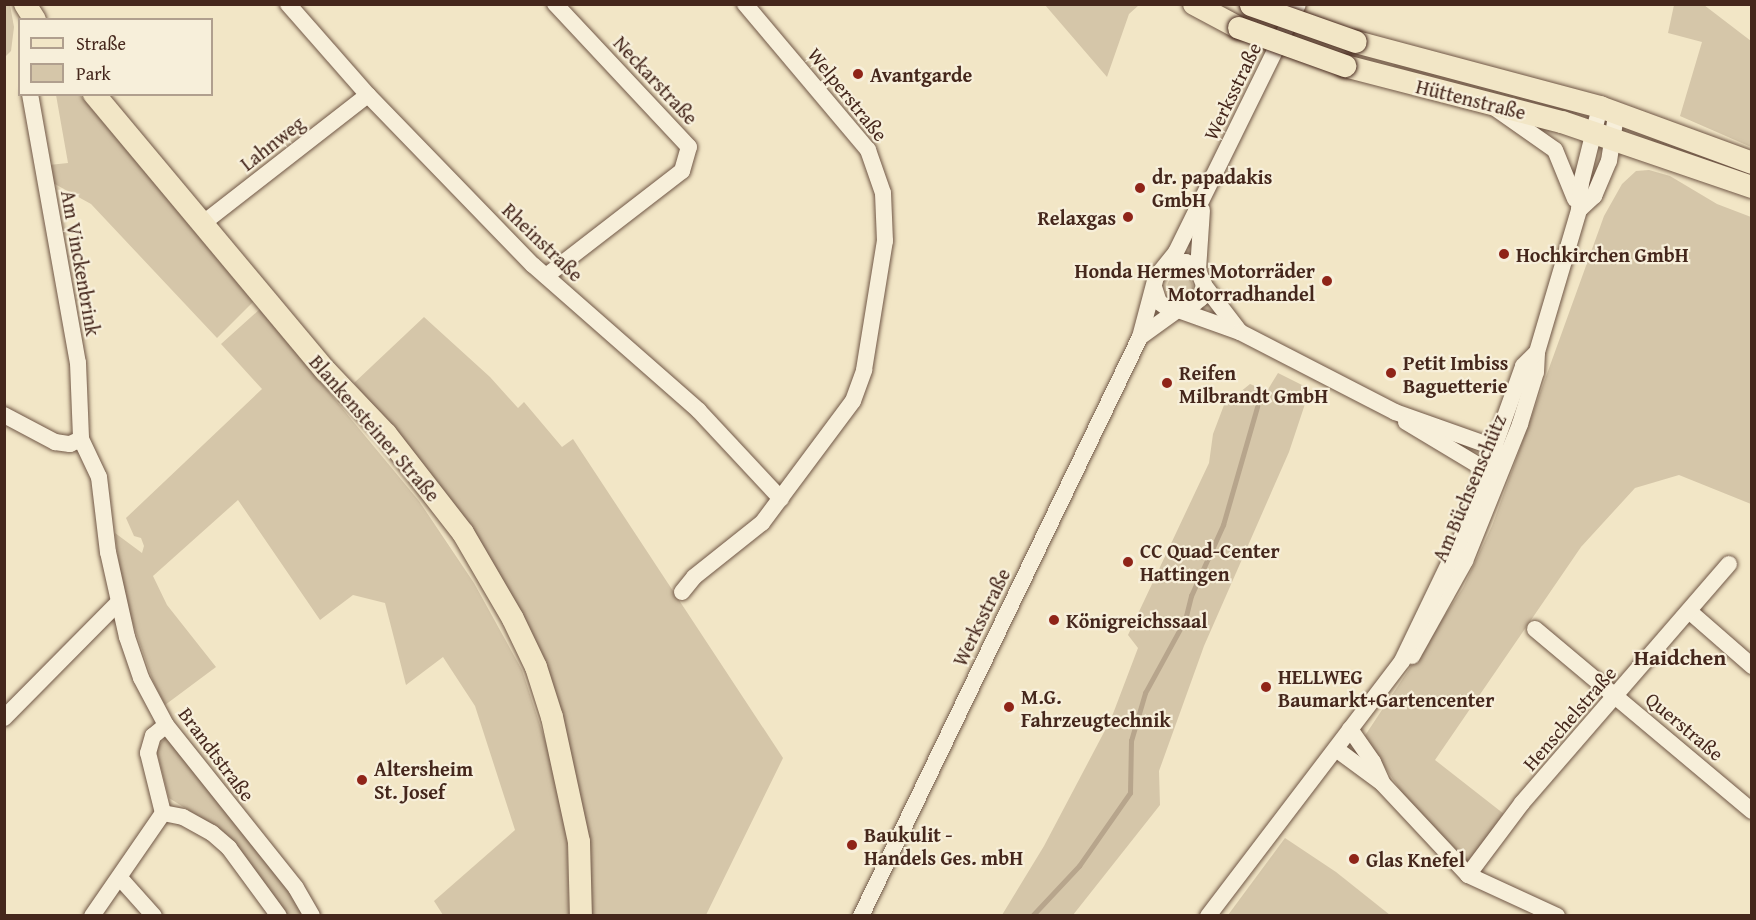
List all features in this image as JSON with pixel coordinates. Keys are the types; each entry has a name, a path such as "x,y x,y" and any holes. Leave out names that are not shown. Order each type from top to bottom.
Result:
{"main road":[{"name":"Hüttenstraße","path":"1194,4 1239,28 1345,66 1605,136 1752,187"},
{"name":"Hüttenstraße","path":"1250,5 1356,42 1608,111 1752,163"},
{"name":"Blankensteiner Straße","path":"96,96 202,224 425,482 463,534 513,619 536,667 568,779 579,842 581,915"}],"street":[{"name":"Rheinstraße","path":"288,4 368,95 546,276 699,411 781,499"},
{"name":"Neckarstraße","path":"546,276 682,171 689,147 555,4"},
{"name":"Welperstraße","path":"744,4 862,141 880,176 885,241 864,370 853,402 781,499"},
{"name":"Werksstraße","path":"861,915 1140,337 1158,273 1167,264 1204,197 1298,4"},
{"name":"Lahnweg","path":"202,224 368,95"},
{"name":"Am Vinckenbrink","path":"30,96 78,363 75,442 99,477 118,603"},
{"path":"1492,105 1556,150 1569,176 1579,210"},
{"name":"Am Büchsenschütz","path":"1402,661 1412,657 1428,630 1443,595 1465,561 1501,455 1523,366 1537,352 1579,210 1594,196 1608,111"},
{"name":"Werksstraße","path":"1140,337 1200,299 1204,197"},
{"path":"1167,264 1181,261 1201,278 1240,332"},
{"path":"1154,287 1159,302 1240,332 1395,412 1501,455"},
{"path":"1395,412 1416,430 1488,471"},
{"path":"4,415 51,441 75,442"},
{"name":"Am Büchsenschütz","path":"1208,915 1402,661 1463,534 1488,471 1501,455"},
{"path":"681,592 694,578 762,523 781,499"},
{"name":"Henschelstraße","path":"1468,875 1505,824 1730,564"},
{"path":"4,718 118,603"},
{"name":"Brandtstraße","path":"118,603 141,678 166,725 296,888 312,915"},
{"path":"1689,611 1752,666"},
{"name":"Querstraße","path":"1535,629 1752,811"},
{"path":"92,915 120,878 163,813 148,753 153,736 166,725"},
{"path":"1350,729 1373,762 1382,783"},
{"path":"1336,749 1382,783 1468,875 1557,915"},
{"path":"163,813 183,817 212,833 229,848 279,915"},
{"path":"120,878 154,915"}],"green space":[{"path":"5,4 10,5 14,27 11,51 5,57"},
{"path":"1045,5 1139,5 1129,14 1107,77"},
{"path":"1674,5 1704,5 1751,41 1751,147 1680,116 1702,42 1668,33"},
{"path":"1396,61 1577,110 1577,113 1451,79 1392,69"},
{"path":"56,96 81,96 254,301 217,338 91,204 53,183 49,165 68,163"},
{"path":"1652,139 1751,175 1751,179 1651,142"},
{"path":"1649,170 1670,176 1717,204 1751,217 1751,504 1679,475 1635,488 1581,547 1435,760 1504,814 1471,865 1408,801 1364,737 1463,588 1492,526 1604,216 1622,184 1636,171"},
{"path":"1180,275 1189,279 1193,288 1189,297 1180,301 1171,297 1167,288 1171,279"},
{"path":"260,309 419,501 474,583 522,670 558,780 567,840 569,915 443,915 434,901 515,830 475,706 443,657 406,685 385,603 353,595 320,620 238,500 153,576 167,605 216,667 165,705 153,681 123,595 115,533 142,553 144,546 141,538 134,536 126,518 262,389 221,344"},
{"path":"424,317 490,377 518,408 524,402 562,447 573,439 783,758 706,915 586,915 587,839 562,712 398,435 354,383"},
{"path":"1278,373 1310,389 1289,452 1204,646 1159,771 1160,805 1073,915 1002,915 1044,846 1111,719 1138,648 1128,635 1209,463 1213,434 1224,405 1250,384 1267,391"},
{"path":"167,736 297,899 306,915 285,915 214,826 169,798 156,749"},
{"path":"1285,838 1336,872 1390,915 1228,915"}],"waterway":[{"path":"1032,916 1079,866 1130,793 1131,741 1145,693 1185,620 1191,596 1223,525 1257,407"}],"place":[{"name":"Avantgarde","path":"858,74"},
{"name":"dr. papadakis GmbH","path":"1140,188"},
{"name":"Relaxgas","path":"1128,217"},
{"name":"Hochkirchen GmbH","path":"1504,254"},
{"name":"Honda Hermes Motorräder Motorradhandel","path":"1327,281"},
{"name":"Petit Imbiss Baguetterie","path":"1391,373"},
{"name":"Reifen Milbrandt GmbH","path":"1167,383"},
{"name":"CC Quad-Center Hattingen","path":"1128,562"},
{"name":"Königreichssaal","path":"1054,620"},
{"name":"HELLWEG Baumarkt+Gartencenter","path":"1266,687"},
{"name":"M.G. Fahrzeugtechnik","path":"1009,707"},
{"name":"Altersheim St. Josef","path":"362,780"},
{"name":"Baukulit - Handels Ges. mbH","path":"852,845"},
{"name":"Glas Knefel","path":"1354,859"}],"district":[{"name":"Haidchen","path":"1680,658"}]}
